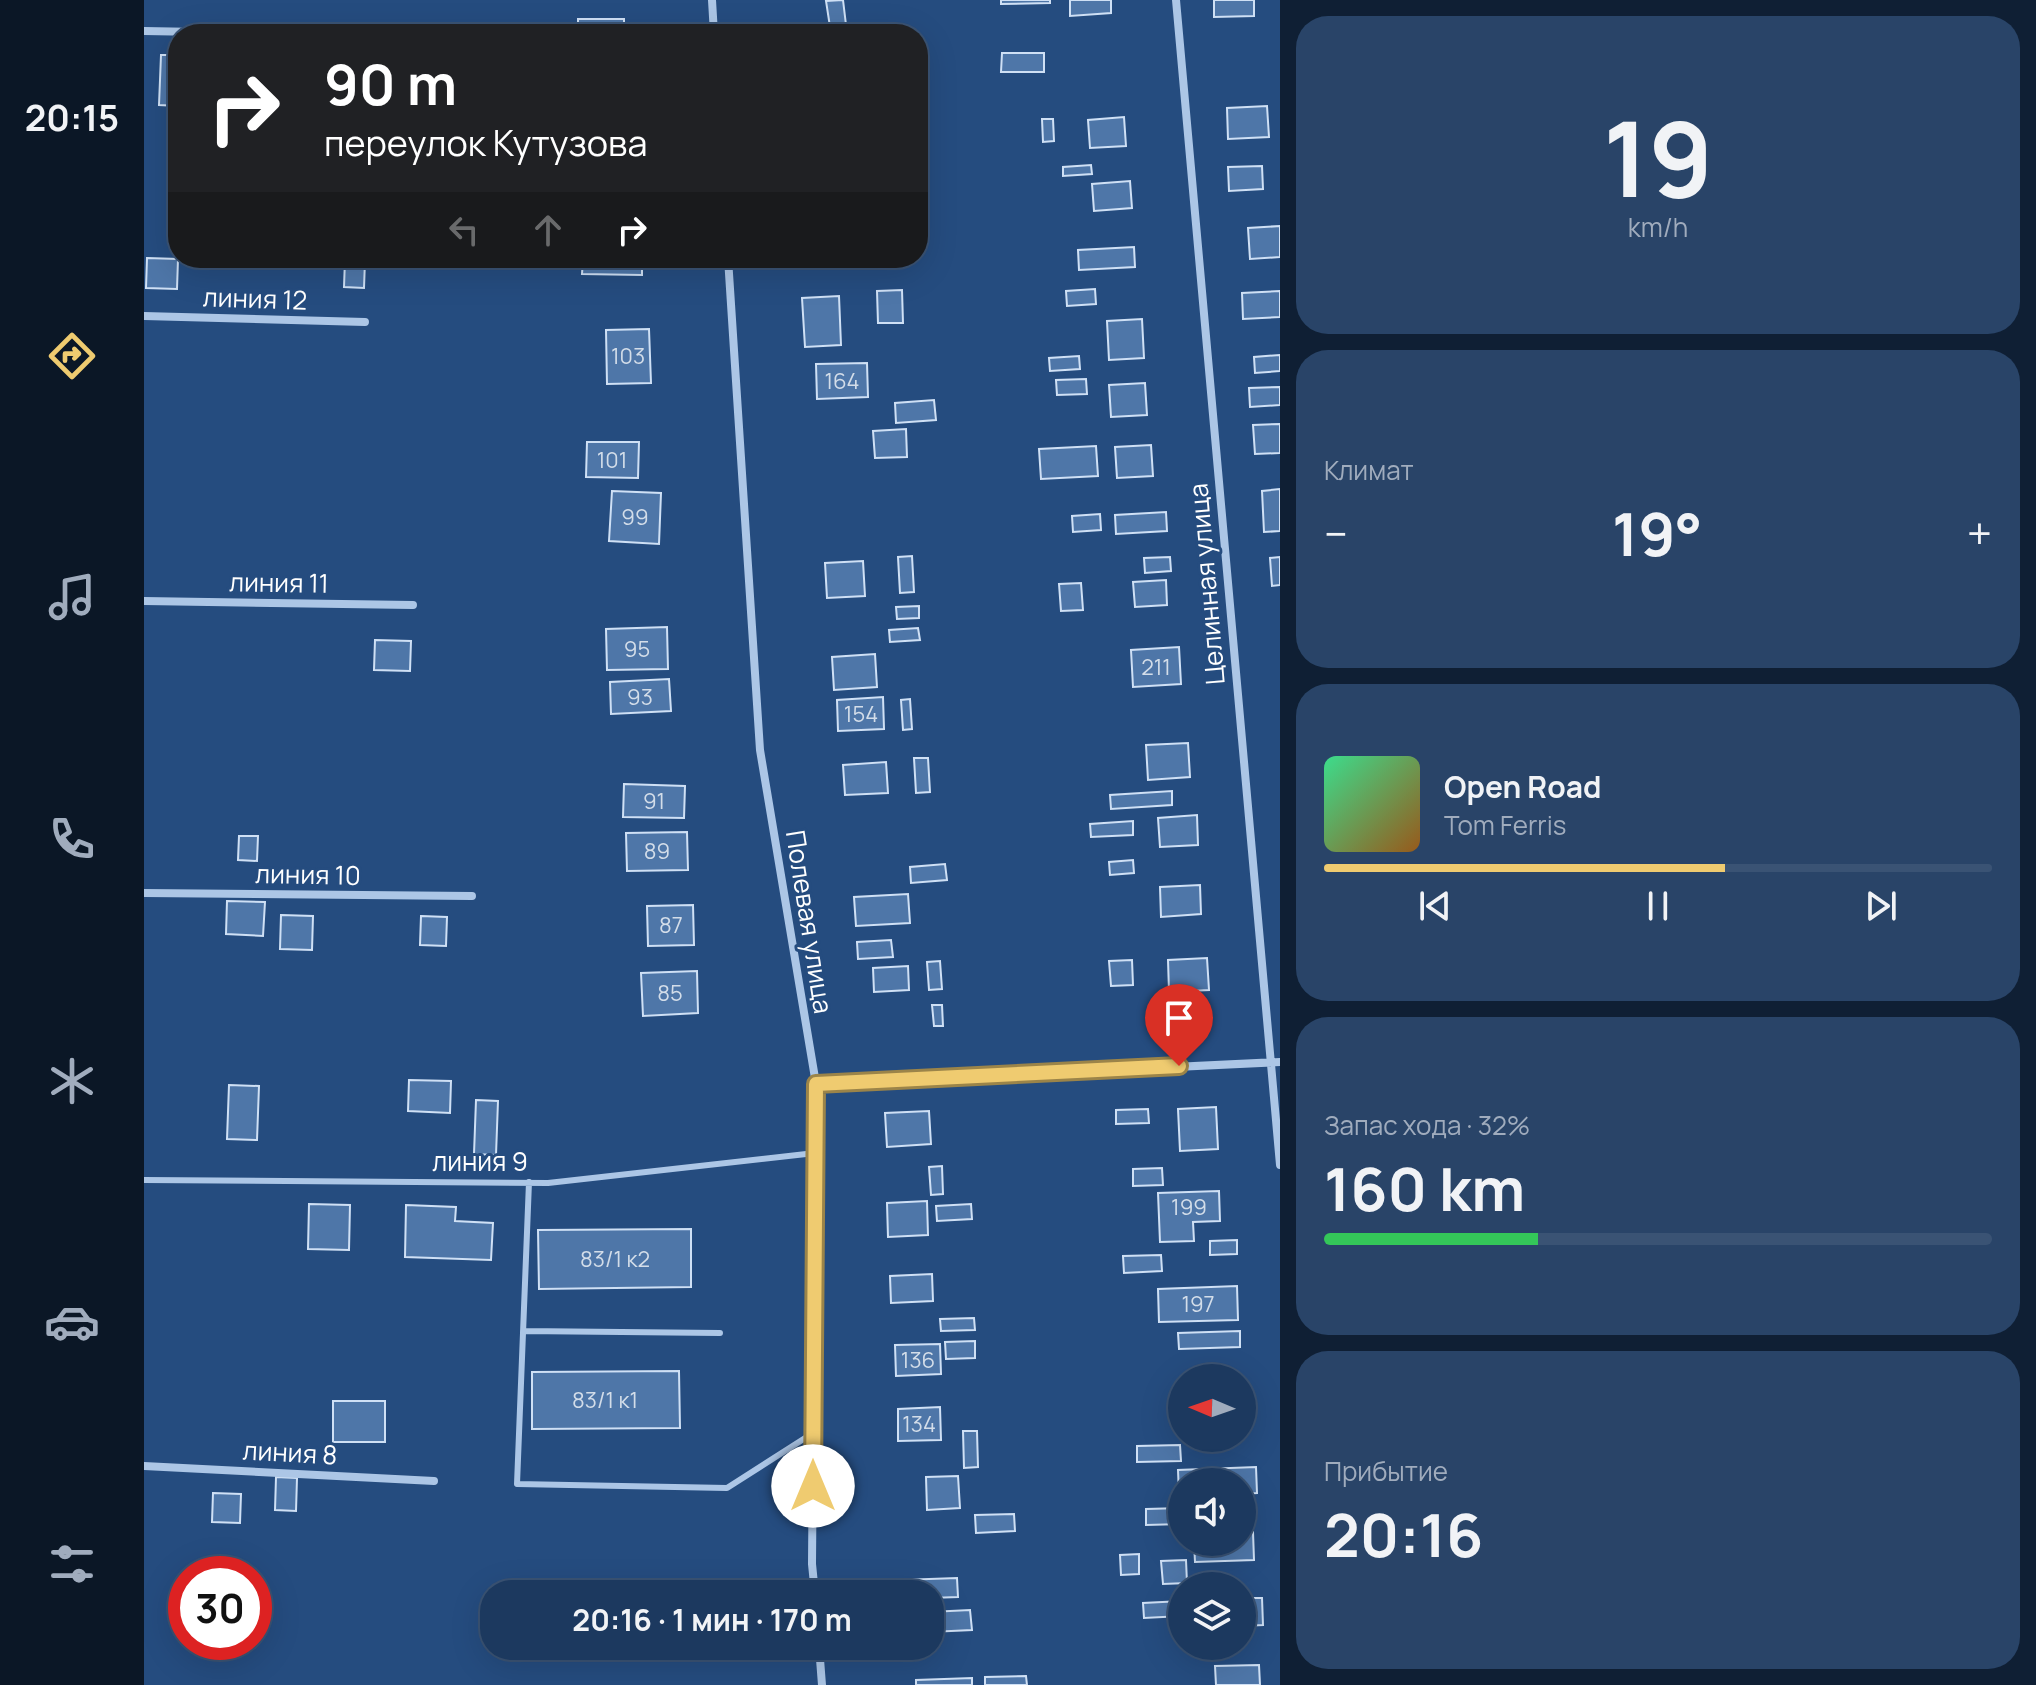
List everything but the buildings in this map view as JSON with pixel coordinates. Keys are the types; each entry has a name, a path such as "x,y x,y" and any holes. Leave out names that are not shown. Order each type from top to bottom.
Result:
{"street":[{"path":"712,0 713,24"},
{"name":"Целинная улица","path":"1176,0 1280,1165"},
{"path":"144,31 168,31"},
{"name":"Полевая улица","path":"729,268 760,750 816,1084 814,1580"},
{"name":"линия 12","path":"144,316 365,322"},
{"name":"линия 11","path":"144,601 413,605"},
{"name":"линия 10","path":"144,893 472,896"},
{"path":"816,1084 1280,1062"},
{"name":"линия 8","path":"144,1466 434,1481"},
{"path":"820,1660 822,1685"}],"lane":[{"name":"линия 9","path":"144,1180 548,1183 815,1153"},
{"path":"529,1182 517,1484 727,1488 813,1433"},
{"path":"523,1331 720,1333"}],"route":[{"path":"813,1486 816,1084 1179,1066"}]}
